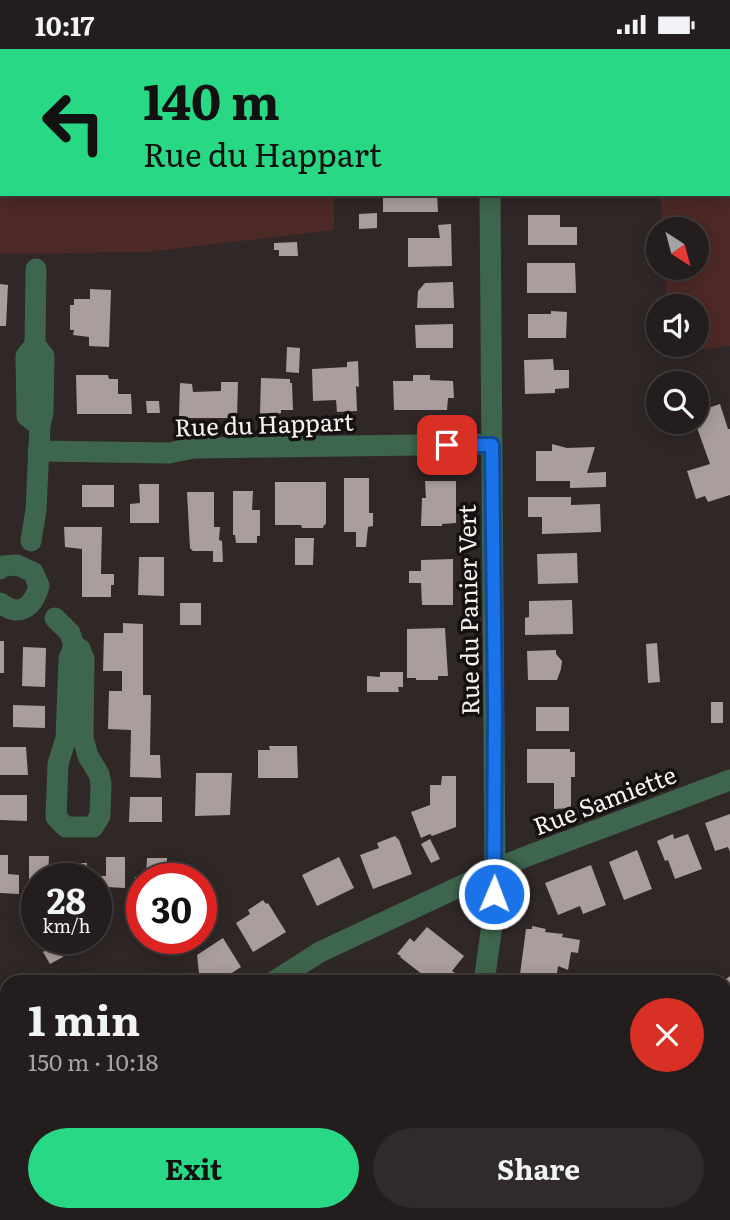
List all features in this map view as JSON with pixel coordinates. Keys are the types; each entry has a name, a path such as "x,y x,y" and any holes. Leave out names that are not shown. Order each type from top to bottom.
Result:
{"street":[{"name":"Rue du Panier Vert","path":"486,975 493,918 495,870 490,196"},
{"path":"7,606 35,601 36,582 31,541 36,510 40,426 27,416 26,356 35,345 36,269"},
{"name":"Rue du Happart","path":"38,451 169,453 194,448 492,445"},
{"path":"2,568 31,541"},
{"path":"2,568 17,565 36,582 55,618 70,633 74,646 69,659 66,738 58,764 56,817 66,827 93,827 100,816 101,784 83,738 84,659 80,649 74,646"},
{"path":"7,606 55,618"},
{"name":"Rue Samiette","path":"284,975 320,952 522,858 730,780"}],"shaded area":[{"path":"0,196 334,196 334,230 148,252 0,254"},
{"path":"660,196 730,196 730,346 709,348 709,294 666,294 666,280 709,280 709,217 661,217"}],"building":[{"path":"383,196 437,196 438,212 383,212"},
{"path":"377,213 377,228 359,229 359,214"},
{"path":"528,215 560,215 560,227 577,227 577,245 528,245"},
{"path":"451,224 452,266 408,267 408,238 440,238 438,225"},
{"path":"297,242 298,256 279,256 279,250 274,250 274,243"},
{"path":"527,263 575,263 576,293 527,293"},
{"path":"453,282 454,308 417,308 418,291 425,283"},
{"path":"0,284 8,285 6,326 0,326"},
{"path":"90,289 111,290 109,347 89,346 89,337 73,335 74,330 70,330 70,305 74,305 74,299 90,299"},
{"path":"551,311 567,312 566,338 528,338 528,314 551,314"},
{"path":"453,324 453,348 416,348 415,325"},
{"path":"287,347 300,348 299,373 286,372"},
{"path":"553,359 554,370 569,370 569,388 555,389 555,393 525,394 524,360"},
{"path":"358,361 357,411 337,412 336,400 313,401 312,369 347,367 347,362"},
{"path":"76,375 108,375 109,379 118,379 118,394 131,394 132,414 77,414"},
{"path":"413,375 430,375 430,380 453,381 454,398 448,398 447,410 394,410 393,381 413,381"},
{"path":"261,378 290,379 293,410 281,410 278,418 262,417"},
{"path":"221,382 238,382 237,418 179,418 180,383 192,384 193,392 221,391"},
{"path":"146,401 159,401 160,413 147,413"},
{"path":"720,404 730,429 730,495 708,502 705,496 696,499 687,471 710,464 699,434 709,434 709,408"},
{"path":"552,444 567,448 595,447 587,473 606,472 606,487 570,488 570,481 536,481 536,451 552,451"},
{"path":"344,478 369,478 369,513 373,513 373,526 368,527 366,547 356,547 356,532 344,532"},
{"path":"425,481 456,481 456,523 421,526 422,498 426,498"},
{"path":"275,482 326,482 326,524 323,528 275,525"},
{"path":"139,484 159,484 159,523 130,523 130,504 140,503"},
{"path":"82,485 114,485 114,507 82,507"},
{"path":"233,491 253,491 252,510 260,510 260,536 257,536 257,543 236,543 233,535"},
{"path":"187,492 214,492 214,527 220,527 219,540 222,541 223,562 213,562 213,551 193,551 190,548"},
{"path":"528,497 571,497 571,505 600,504 601,532 542,534 542,517 528,517"},
{"path":"64,527 102,527 101,574 114,574 111,597 82,597 82,549 65,547"},
{"path":"295,538 314,538 313,565 295,565"},
{"path":"577,553 578,583 538,584 537,554"},
{"path":"139,557 164,557 164,596 138,595"},
{"path":"453,559 453,605 422,605 421,583 409,583 409,571 421,571 421,560"},
{"path":"572,600 573,634 525,635 529,601"},
{"path":"180,603 201,603 201,625 180,625"},
{"path":"123,623 143,624 143,695 151,695 150,755 160,755 161,778 130,777 131,730 108,729 109,691 122,691 122,671 103,671 104,633 123,633"},
{"path":"445,628 448,676 438,676 438,680 407,678 407,629"},
{"path":"0,641 4,641 4,673 0,673"},
{"path":"657,643 660,682 648,683 646,644"},
{"path":"23,647 46,648 45,687 22,686"},
{"path":"556,650 562,661 557,680 528,680 527,651"},
{"path":"380,672 403,672 403,687 398,687 399,692 367,692 367,676 380,677"},
{"path":"711,702 723,702 723,723 711,723"},
{"path":"13,705 45,706 45,728 13,727"},
{"path":"536,707 569,707 569,731 536,731"},
{"path":"269,746 297,746 298,778 258,778 258,750 270,750"},
{"path":"0,747 26,747 28,775 0,775"},
{"path":"527,749 570,749 570,752 575,752 575,777 571,777 571,808 554,809 554,783 527,783"},
{"path":"196,773 232,773 230,815 195,816"},
{"path":"442,776 456,776 456,827 421,838 411,812 430,805 430,785 441,785"},
{"path":"0,795 27,795 27,821 0,820"},
{"path":"130,797 162,797 162,822 129,822"},
{"path":"730,814 730,852 728,847 715,851 705,823"},
{"path":"673,834 674,839 688,834 702,869 675,879 657,841"},
{"path":"395,836 412,874 373,889 360,855 379,848 377,843"},
{"path":"430,839 440,859 431,863 421,844"},
{"path":"637,850 652,889 624,900 609,862"},
{"path":"0,855 8,855 8,874 19,875 19,894 0,893"},
{"path":"29,856 49,856 49,863 29,863"},
{"path":"106,857 125,857 125,888 112,887 112,863 106,863"},
{"path":"339,857 354,888 317,906 302,875"},
{"path":"147,858 167,858 167,863 147,863"},
{"path":"591,865 606,905 583,914 580,906 558,915 545,883"},
{"path":"263,900 268,903 286,932 253,952 236,923 250,914 248,910"},
{"path":"532,926 546,929 545,932 580,940 578,953 571,952 568,970 558,966 557,975 517,975 520,974 526,929 532,929"},
{"path":"427,927 464,956 452,971 458,975 423,975 397,954 410,938 414,942"},
{"path":"223,938 241,967 229,975 199,975 197,955 217,954 217,942"},
{"path":"44,954 62,954 63,957 50,964"}],"route":[{"path":"447,445 492,445 494,894"}]}
